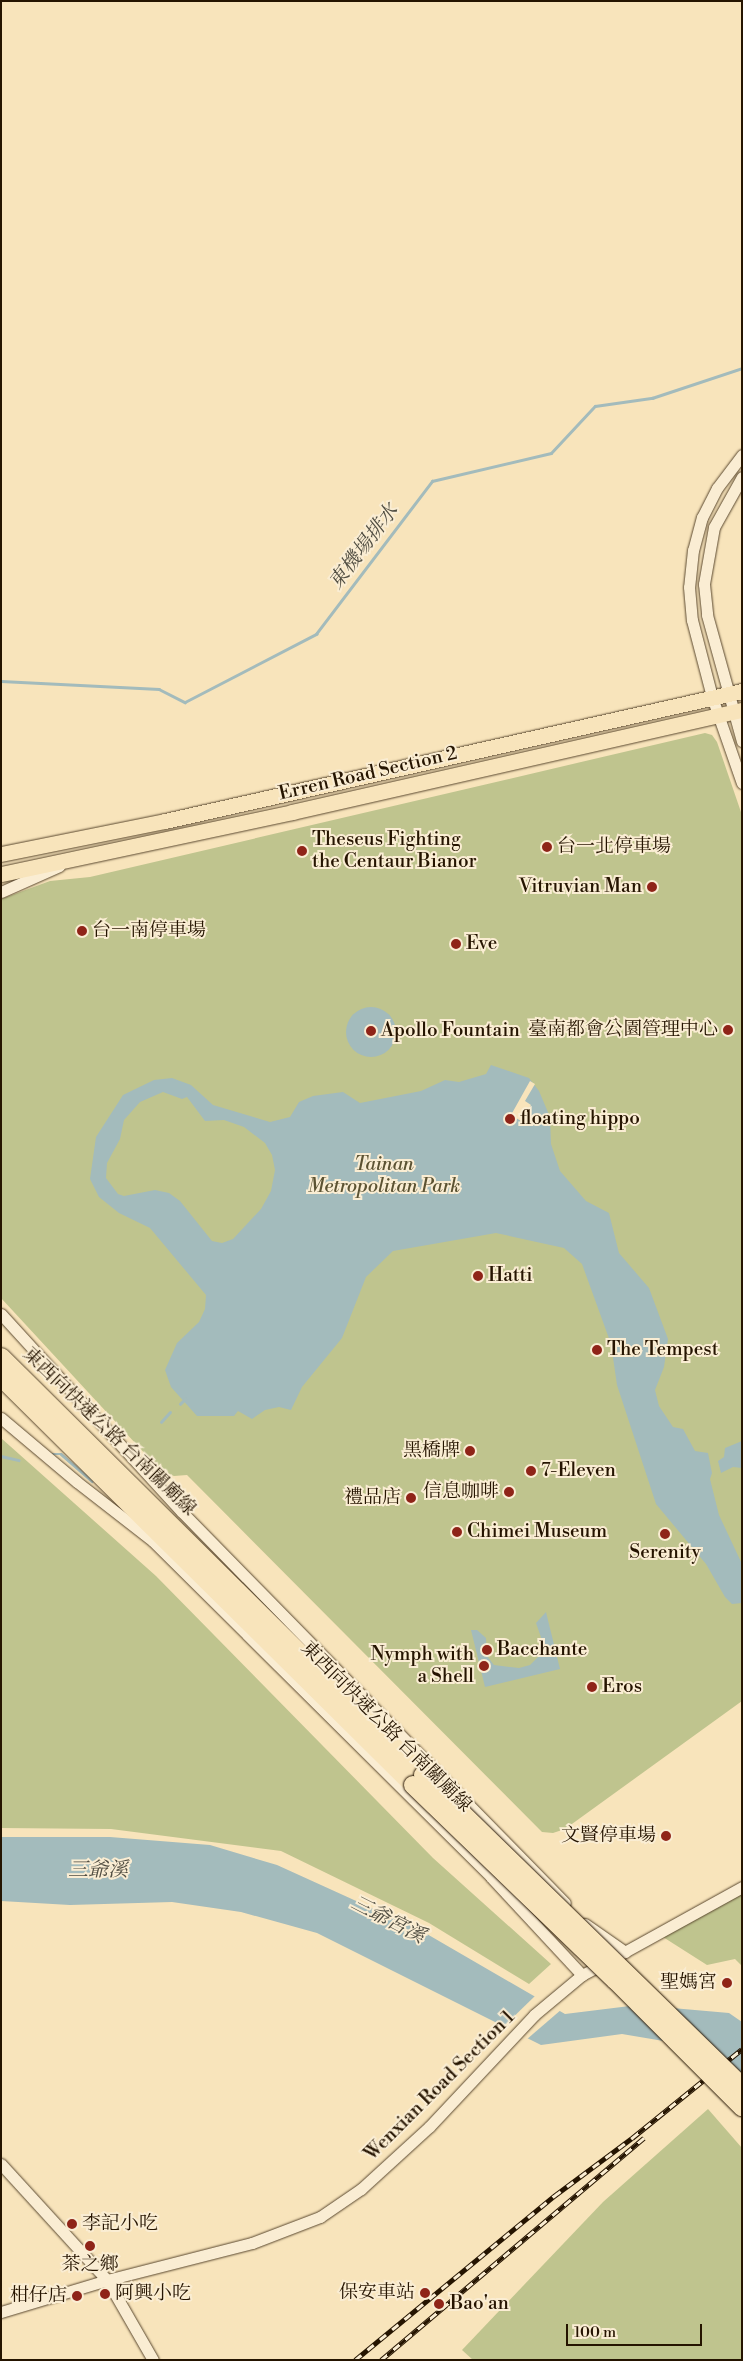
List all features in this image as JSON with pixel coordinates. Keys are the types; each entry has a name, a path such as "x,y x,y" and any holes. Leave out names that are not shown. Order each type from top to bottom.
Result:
{"highway":[{"path":"1,1352 38,1392"},
{"name":"東西向快速公路 台南關廟線","path":"1,1357 38,1392 118,1481"},
{"name":"東西向快速公路 台南關廟線","path":"1,1377 118,1481 167,1528 742,2107"},
{"name":"東西向快速公路 台南關廟線","path":"418,1779 742,2086"}],"main road":[{"name":"Erren Road Section 2","path":"1,854 165,821 727,694"},
{"name":"Erren Road Section 2","path":"1,874 292,812 731,713"}],"street":[{"path":"727,694 692,620 689,587 693,550 702,517 717,488 742,455"},
{"path":"742,477 714,527 704,584 707,614 731,713 742,783"},
{"path":"731,713 742,741"},
{"path":"1,848 154,818 165,821"},
{"path":"1,892 76,857"},
{"path":"1,1314 138,1461 167,1528 418,1779 490,1878 582,1975"},
{"path":"1,1418 99,1500 167,1528"},
{"path":"418,1779 518,1851 585,1924 625,1952"},
{"name":"Wenxian Road Section 1","path":"1,2312 107,2280 252,2243 320,2217 348,2200 381,2172 466,2090 500,2052 553,1999 582,1975 742,1887"},
{"path":"1,2164 107,2280 152,2360"}],"green space":[{"name":"Tainan Metropolitan Park","path":"705,733 712,735 717,742 742,815 742,1701 565,1829 553,1833 542,1832 187,1475 174,1476 161,1471 1,1298 1,899 50,881 90,877"},
{"path":"1,1438 156,1576 433,1858 551,1964 529,1984 429,1923 281,1851 111,1829 1,1828"},
{"path":"742,1894 742,1966 735,1959 707,1965 663,1937"},
{"path":"708,2109 742,2148 742,2360 473,2360 462,2350 603,2202"}],"water":[{"name":"Apollo Fountain","path":"366,1007 376,1007 389,1014 396,1027 396,1037 389,1050 376,1057 366,1057 357,1053 350,1046 346,1037 346,1027 350,1018 357,1011"},
{"path":"491,1065 529,1078 539,1091 550,1117 551,1144 560,1171 586,1201 609,1213 619,1253 649,1288 668,1339 664,1367 655,1390 659,1406 673,1427 683,1429 695,1451 708,1453 712,1473 710,1479 719,1515 742,1564 742,1603 732,1604 725,1597 706,1564 656,1504 617,1385 611,1344 582,1264 564,1248 496,1233 393,1251 366,1277 342,1338 302,1387 291,1410 279,1407 265,1410 252,1419 238,1411 234,1416 197,1416 171,1387 165,1370 177,1343 199,1322 205,1309 206,1295 150,1228 119,1213 99,1197 90,1179 96,1137 123,1095 154,1080 172,1078 191,1085 213,1105 270,1122 290,1117 299,1102 313,1096 343,1092 360,1103 421,1091 445,1080 459,1082 486,1074","holes":["163,1092 182,1099 187,1097 205,1121 224,1120 244,1127 265,1143 272,1155 275,1170 271,1191 261,1209 233,1239 222,1243 212,1241 180,1201 169,1193 155,1190 124,1196 118,1194 106,1178 107,1163 120,1139 124,1120 140,1102"]},
{"path":"742,1441 742,1468 733,1467 721,1473 718,1461 724,1457 725,1448"},
{"path":"546,1612 560,1669 485,1687 471,1630 477,1630 486,1638 487,1656 494,1665 519,1668 530,1665 540,1655 543,1643 536,1623"},
{"name":"三爺溪","path":"1,1837 110,1837 210,1845 277,1865 420,1930 565,2014 638,2005 729,2013 742,2022 742,2075 705,2048 622,2034 541,2045 317,1933 241,1912 172,1902 70,1905 1,1901"}],"pier":[{"path":"530,1081 535,1084 525,1101 531,1105 521,1121 511,1115"},
{"path":"536,1995 562,2009 526,2040 502,2028"}],"waterway":[{"name":"東機場排水","path":"1,681 159,689 185,702 316,634 432,481 551,453 595,406 652,398 742,368"},
{"path":"180,1404 185,1399"},
{"path":"161,1422 170,1412"},
{"path":"52,1454 61,1454 92,1481"},
{"path":"1,1456 19,1460"}],"railway":[{"path":"355,2360 554,2196 632,2138 742,2049"},
{"path":"381,2360 644,2138"}],"place":[{"name":"台一北停車場","path":"547,847"},
{"name":"Theseus Fighting the Centaur Bianor","path":"302,851"},
{"name":"Vitruvian Man","path":"652,887"},
{"name":"台一南停車場","path":"82,931"},
{"name":"Eve","path":"456,944"},
{"name":"臺南都會公園管理中心","path":"728,1030"},
{"name":"Apollo Fountain","path":"371,1031"},
{"name":"floating hippo","path":"510,1119"},
{"name":"Hatti","path":"478,1276"},
{"name":"The Tempest","path":"597,1350"},
{"name":"黑橋牌","path":"470,1451"},
{"name":"7-Eleven","path":"531,1471"},
{"name":"信息咖啡","path":"509,1492"},
{"name":"禮品店","path":"411,1498"},
{"name":"Chimei Museum","path":"457,1532"},
{"name":"Serenity","path":"665,1534"},
{"name":"Bacchante","path":"487,1650"},
{"name":"Nymph with a Shell","path":"484,1666"},
{"name":"Eros","path":"592,1687"},
{"name":"文賢停車場","path":"666,1836"},
{"name":"聖媽宮","path":"727,1983"},
{"name":"李記小吃","path":"72,2224"},
{"name":"茶之鄉","path":"90,2246"},
{"name":"保安車站","path":"425,2293"},
{"name":"阿興小吃","path":"105,2294"},
{"name":"柑仔店","path":"77,2296"},
{"name":"Bao'an","path":"439,2304"}],"water label":[{"name":"三爺宮溪","path":"388,1920"}]}
